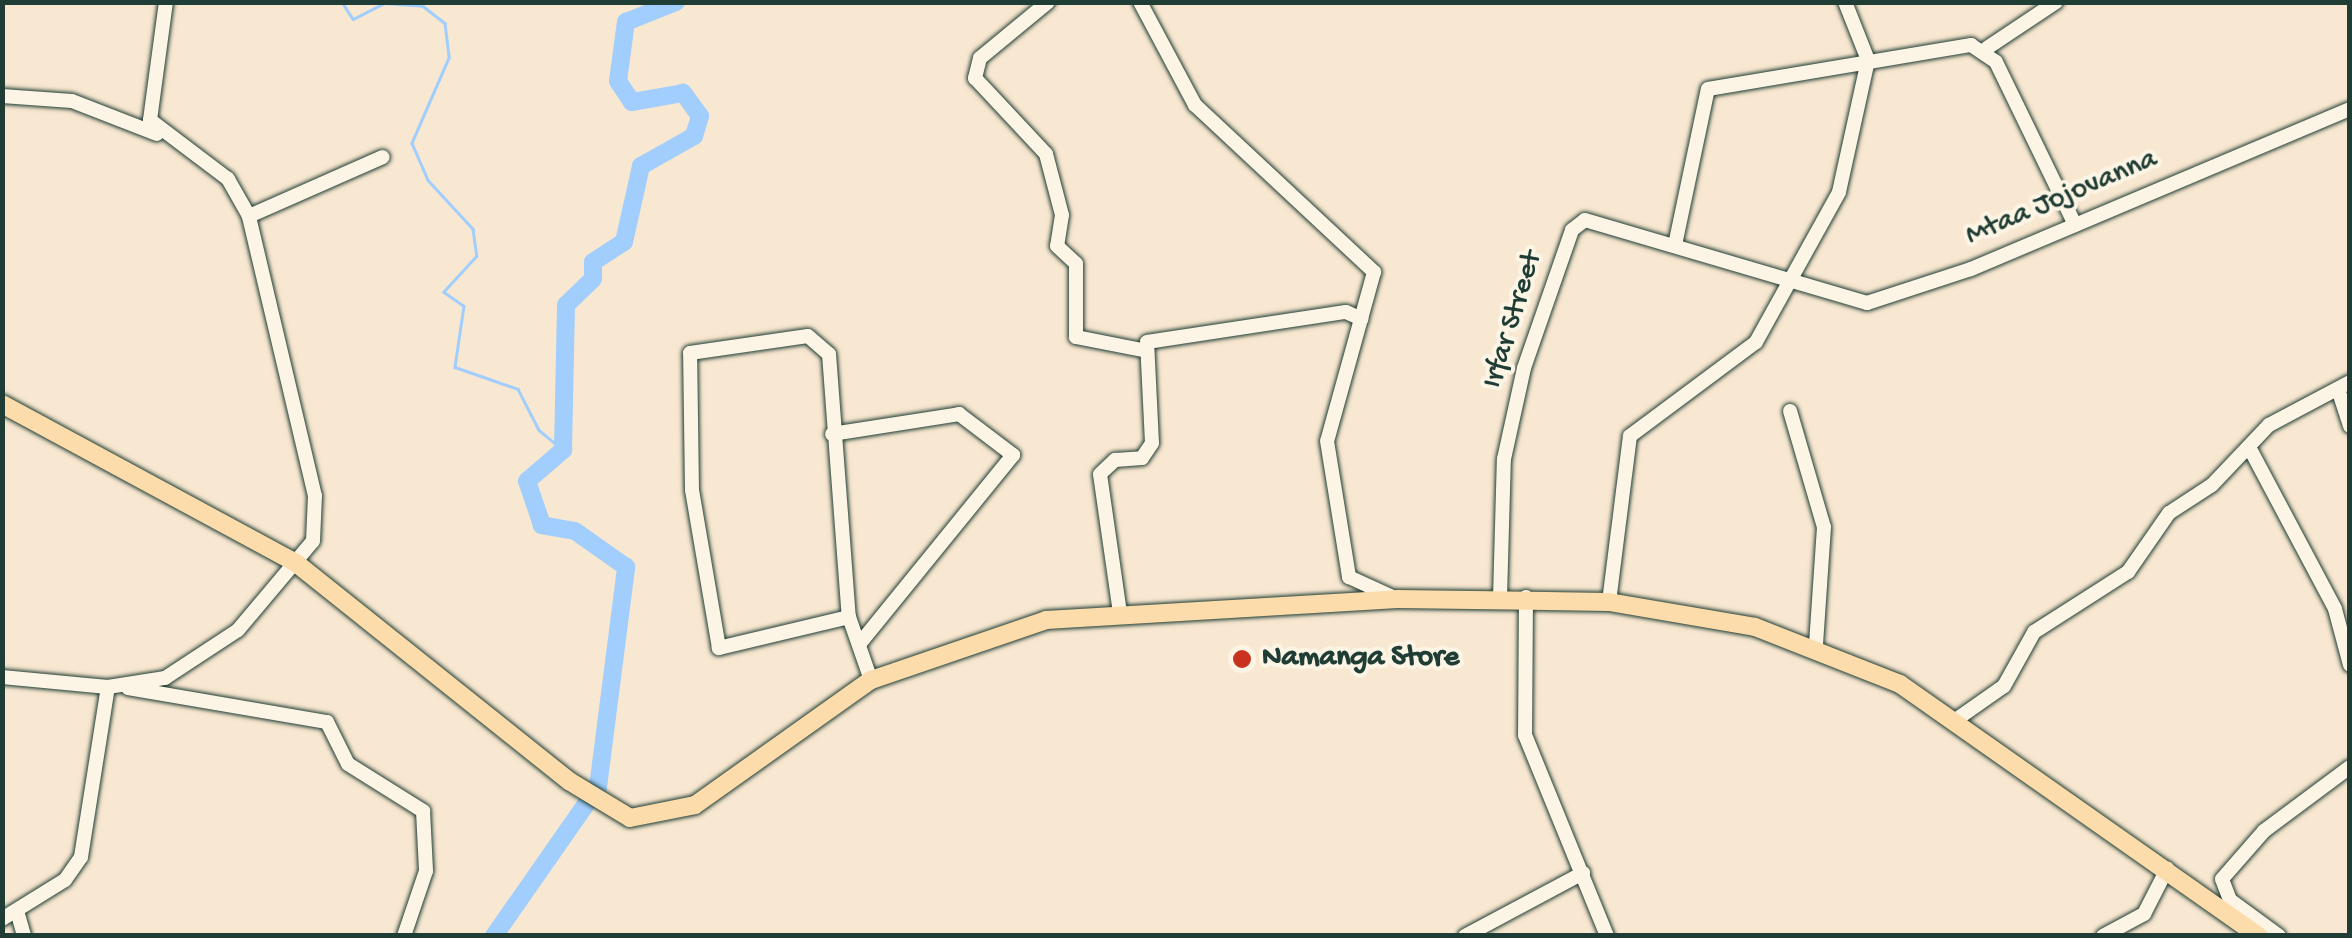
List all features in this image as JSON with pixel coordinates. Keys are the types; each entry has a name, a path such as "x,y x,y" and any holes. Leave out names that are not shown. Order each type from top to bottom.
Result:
{"main road":[{"path":"2,404 296,564 589,796 649,820 695,805 871,680 981,637 1120,613 1397,599 1526,597 1609,602 1816,645 1957,719 2259,936"}],"street":[{"path":"157,134 148,104 166,2"},
{"path":"1048,2 980,58 975,78 1046,154 1062,215 1057,246 1076,264 1076,337 1142,350 1187,331 1346,312 1362,319"},
{"path":"1140,2 1195,105 1372,266 1362,319 1330,412 1338,543 1354,583 1397,599"},
{"path":"1609,602 1630,436 1660,407 1743,356 1791,284 1849,163 1868,60 1846,2"},
{"path":"1675,244 1708,89 1868,60 1987,48 2056,2"},
{"path":"1987,48 2074,224"},
{"path":"2,96 72,101 157,134 214,166 249,216 315,496 314,541 211,654 116,687"},
{"name":"Mtaa Jojovanna","path":"1791,284 1866,303 2074,224 2350,109"},
{"path":"249,216 383,157"},
{"name":"Irfar Street","path":"1500,598 1504,459 1524,368 1572,230 1600,220 1791,284"},
{"path":"850,617 719,648 692,490 684,360 698,348 821,339 850,617 871,680"},
{"path":"1120,613 1100,474 1148,455 1152,444 1142,350"},
{"path":"1957,719 2004,686 2034,632 2128,572 2169,514 2284,414 2344,385 2350,426"},
{"path":"1790,411 1824,527 1816,645"},
{"path":"832,434 960,414 1013,455 861,642"},
{"path":"2249,447 2335,608 2350,665"},
{"path":"1526,597 1525,735 1606,936"},
{"path":"3,673 116,687 327,722 348,764 422,810 426,871 404,936"},
{"path":"2,919 66,880 81,856 116,687"},
{"path":"2278,936 2230,900 2222,879 2264,831 2350,767"},
{"path":"2103,936 2144,914 2167,869"},
{"path":"1464,936 1582,873"},
{"path":"17,911 24,936"}],"waterway":[{"path":"342,2 353,19 384,3 423,6 445,23 449,58 412,143 428,180 473,229 477,256 444,292 464,306 455,367 518,389 539,430 563,450"},
{"path":"494,936 598,787 626,567 575,531 542,525 527,481 563,450 566,305 593,279 593,262 624,242 641,166 694,136 700,116 683,93 632,102 618,81 626,22 676,2"}],"place":[{"name":"Namanga Store","path":"1242,659"}]}
